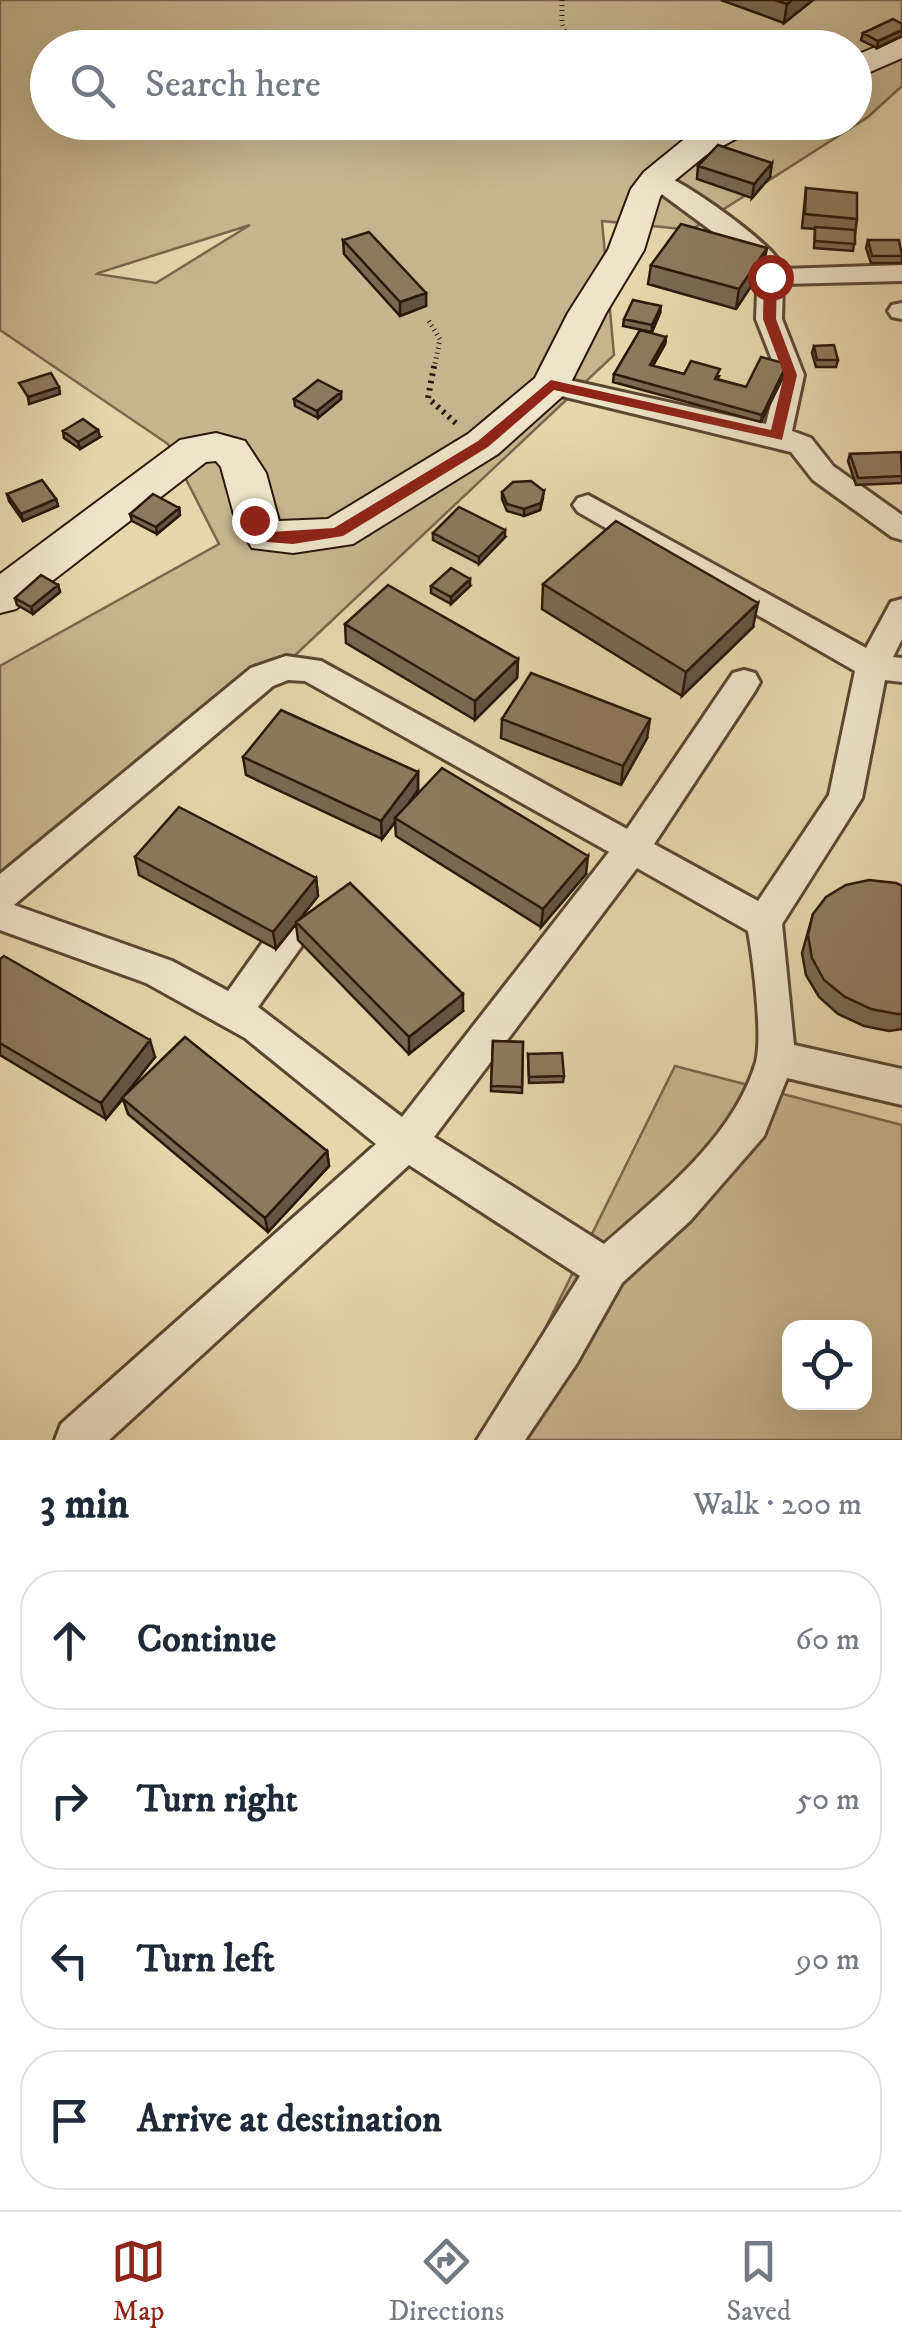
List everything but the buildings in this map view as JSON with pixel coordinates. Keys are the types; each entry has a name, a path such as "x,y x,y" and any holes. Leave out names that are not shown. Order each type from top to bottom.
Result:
{"street":[{"path":"872,62 900,50"},
{"path":"0,597 195,450 225,447 236,454 245,470 254,520 267,537 293,538 338,533 483,444 551,385 626,250 636,211 656,179 709,140"},
{"path":"656,179 752,245 771,263 769,319 790,375 777,436"},
{"path":"770,277 902,273"},
{"path":"551,385 802,444 823,473 902,530"},
{"path":"588,505 887,668"},
{"path":"499,1440 562,1348 608,1269 676,1207 750,1123 776,1058 770,954 764,922 845,798 902,610"},
{"path":"0,895 262,678 286,668 310,669 764,922"},
{"path":"76,1440 406,1141 633,847 744,682"},
{"path":"0,915 159,972 258,1026 406,1141 608,1269"},
{"path":"233,1012 288,936"},
{"path":"776,1058 902,1087"}],"path":[{"path":"562,0 564,30"},
{"path":"430,320 440,339 428,398 483,444"}],"shaded area":[{"path":"0,0 902,0 902,86 872,113 872,30 30,30 30,140 832,140 691,230 602,221 614,355 257,691 0,879 0,666 219,544 168,444 0,330","holes":["250,225 156,283 97,274"]},
{"path":"675,1066 902,1125 902,1440 490,1440"}],"route":[{"path":"254,520 267,537 338,533 483,444 551,385 777,436 790,375 769,319 770,277"}]}
